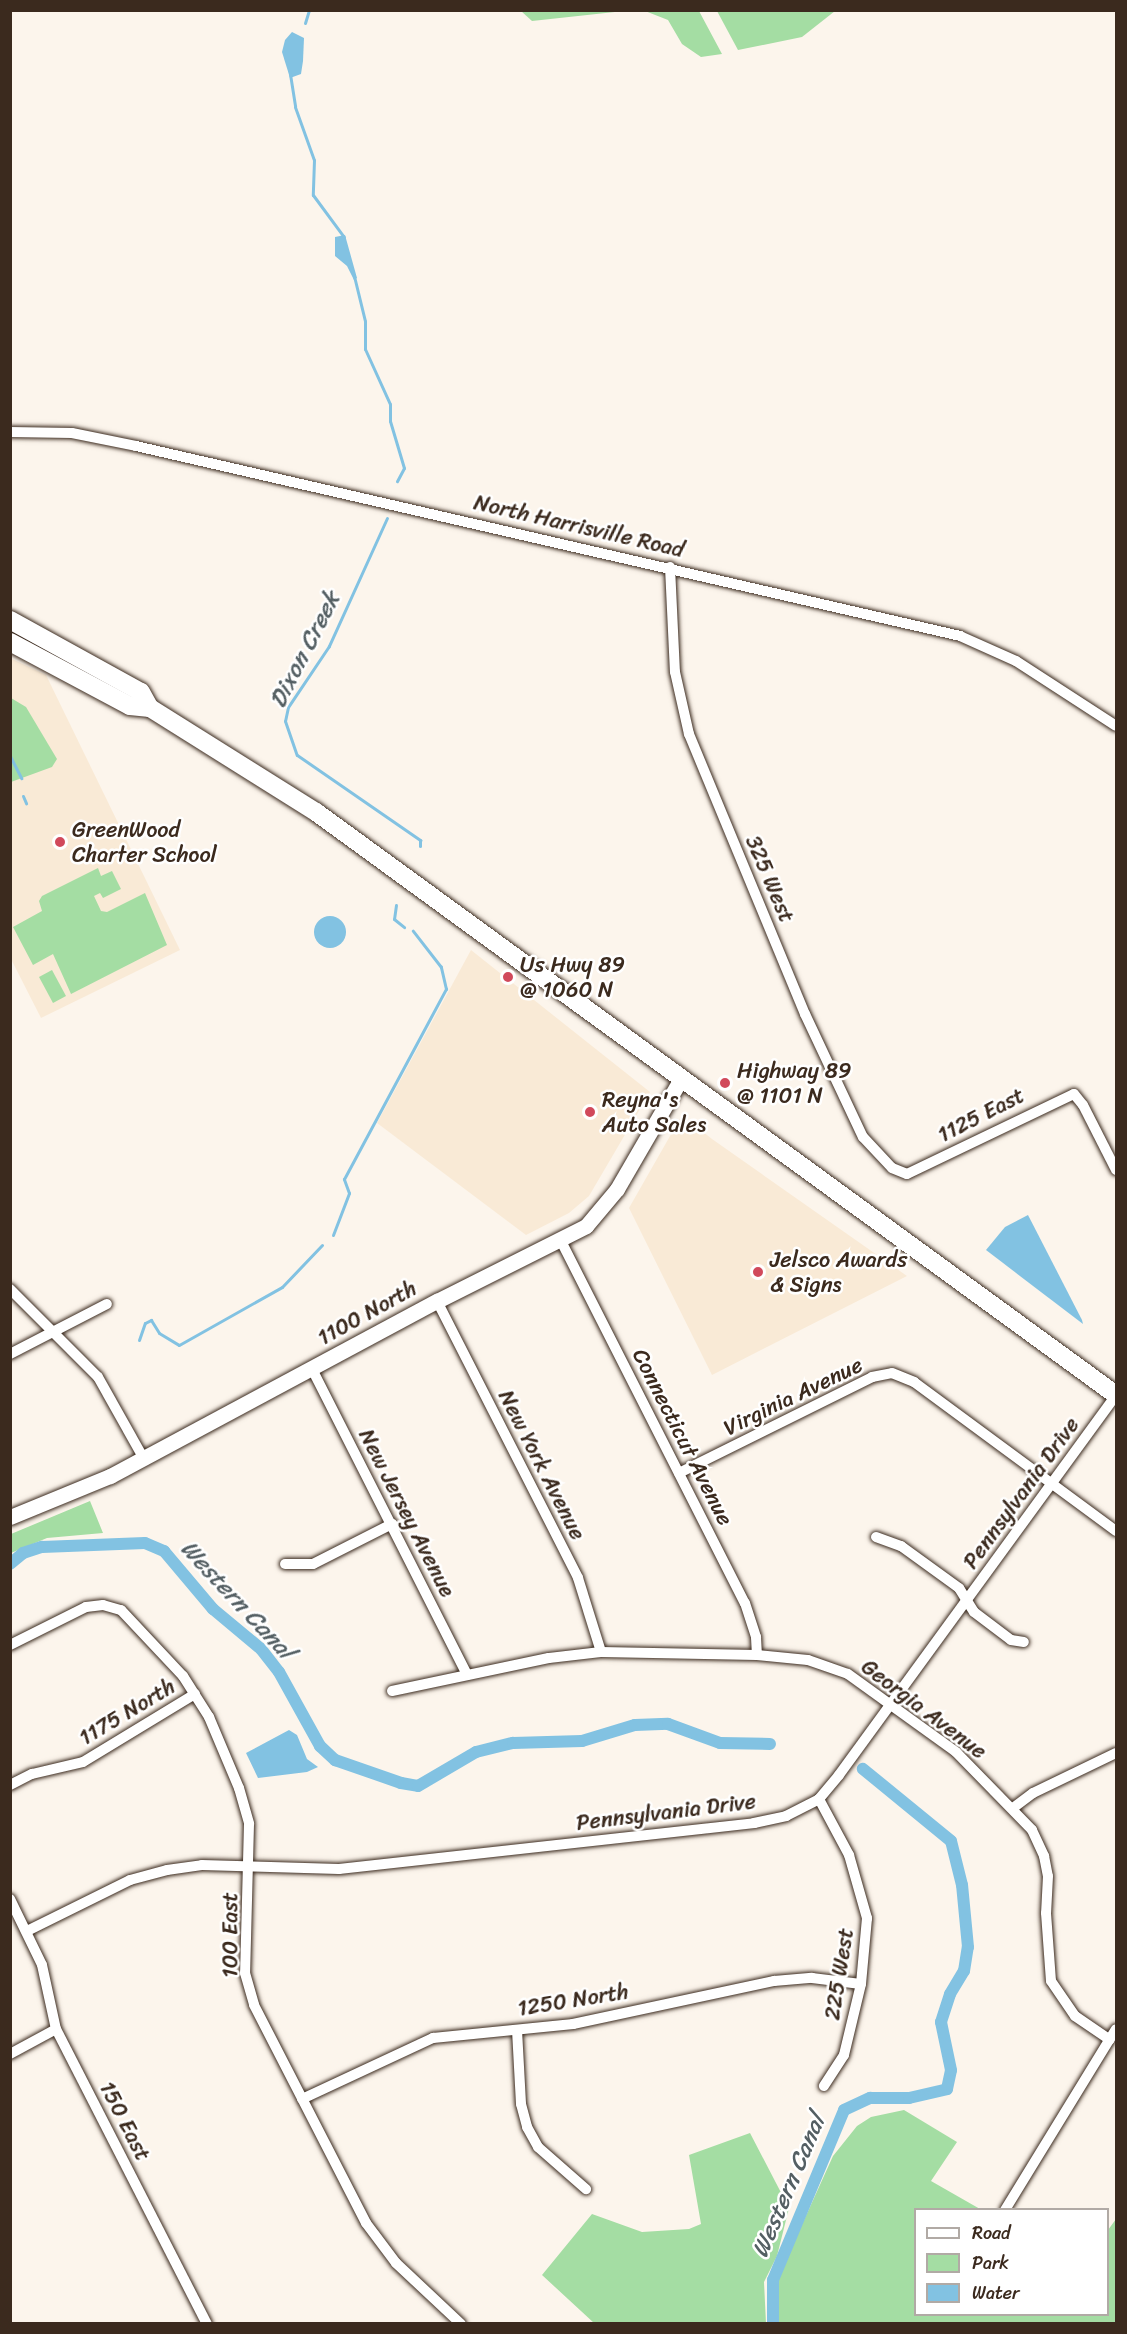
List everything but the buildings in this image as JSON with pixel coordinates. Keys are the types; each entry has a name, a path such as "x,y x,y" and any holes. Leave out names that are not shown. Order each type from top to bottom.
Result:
{"main road":[{"path":"10,620 141,692 150,708"},
{"path":"10,642 130,706 150,708 316,812 1116,1395"}],"street":[{"name":"North Harrisville Road","path":"10,432 72,433 136,446 670,567 960,636 1016,661 1116,726"},
{"name":"325 West","path":"670,567 675,672 689,734 844,1104 878,1155 892,1168 907,1174"},
{"name":"1100 North","path":"10,1517 144,1459 437,1301 561,1240 602,1210 682,1077"},
{"name":"1125 East","path":"907,1174 1074,1094 1083,1105 1116,1170"},
{"name":"Connecticut Avenue","path":"561,1240 752,1618 757,1655"},
{"path":"10,1289 107,1389 144,1459"},
{"name":"New York Avenue","path":"437,1301 578,1578 601,1652"},
{"path":"10,1354 107,1304"},
{"name":"New Jersey Avenue","path":"312,1369 467,1675"},
{"name":"Virginia Avenue","path":"679,1473 872,1377 892,1373 914,1382 1052,1483"},
{"name":"Pennsylvania Drive","path":"27,1930 130,1880 202,1865 339,1869 754,1823 786,1816 819,1799 1116,1395"},
{"path":"1052,1483 1116,1531"},
{"path":"285,1564 313,1564 392,1524"},
{"path":"876,1537 901,1546 959,1588 974,1612 1011,1640 1024,1642"},
{"name":"100 East","path":"10,1645 86,1607 103,1605 121,1610 183,1676 195,1694 209,1718 239,1788 249,1824 250,1866 245,1973 254,2006 380,2243 461,2324"},
{"name":"Georgia Avenue","path":"392,1691 549,1658 601,1652 757,1655 808,1660 848,1674 956,1752 1032,1830 1044,1856 1048,1876 1046,1913 1051,1981 1075,2016 1110,2040"},
{"name":"1175 North","path":"10,1785 32,1774 83,1762 195,1694"},
{"path":"1013,1808 1033,1793 1116,1753"},
{"name":"225 West","path":"819,1799 849,1856 867,1918 861,1984 844,2055 824,2086"},
{"name":"150 East","path":"10,1899 42,1965 56,2029 207,2324"},
{"name":"1250 North","path":"302,2099 433,2038 464,2032 517,2030 573,2024 774,1981 812,1978 861,1984"},
{"path":"10,2054 56,2029"},
{"path":"1006,2208 1116,2029"},
{"path":"517,2030 520,2104 527,2127 538,2147 586,2189"}],"shaded area":[{"path":"10,658 46,675 180,950 41,1018 11,959"},
{"path":"471,950 650,1092 589,1196 569,1213 526,1235 377,1123"},
{"path":"682,1115 712,1139 907,1276 712,1375 629,1208"}],"green space":[{"path":"521,11 624,11 532,21"},
{"path":"645,11 699,11 722,54 701,57 682,44 668,20"},
{"path":"717,11 835,11 802,37 738,50"},
{"path":"11,698 26,707 57,759 52,767 11,782"},
{"path":"98,868 101,876 112,871 121,889 103,898 100,893 94,896 101,911 107,912 145,893 167,945 71,994 53,954 33,965 13,927 42,911 39,901 42,896"},
{"path":"52,970 66,996 53,1003 39,977"},
{"path":"90,1501 103,1533 47,1538 11,1553 11,1534"},
{"path":"904,2110 957,2142 931,2181 978,2208 914,2208 914,2316 1109,2316 1109,2229 1116,2219 1116,2323 778,2323 776,2282 833,2156 857,2126 871,2117"},
{"path":"750,2133 789,2208 777,2256 764,2282 766,2323 594,2323 542,2275 592,2214 642,2232 689,2229 701,2224 689,2155"}],"water":[{"path":"292,32 304,38 303,61 301,74 290,78 282,52 285,40"},
{"path":"345,235 357,278 354,280 347,266 335,256 335,237"},
{"path":"330,916 341,921 346,932 341,943 330,948 319,943 314,932 319,921"},
{"path":"1028,1215 1083,1324 986,1250 1005,1227"},
{"path":"289,1730 297,1735 307,1759 318,1767 307,1772 258,1778 246,1753"}],"waterway":[{"name":"Dixon Creek","path":"305,23 309,10"},
{"name":"Dixon Creek","path":"290,74 295,107 314,160 313,195 344,237"},
{"name":"Dixon Creek","path":"354,276 365,321 365,349 390,404 390,421 404,468 397,481"},
{"name":"Dixon Creek","path":"387,518 329,646 288,707 285,721 297,755 420,840 420,846"},
{"path":"10,756 21,778"},
{"path":"23,796 26,803"},
{"name":"Dixon Creek","path":"396,905 394,919 404,927"},
{"name":"Dixon Creek","path":"333,1235 349,1193 344,1179 446,989 441,967 413,931"},
{"name":"Dixon Creek","path":"139,1340 145,1323 151,1320 159,1333 179,1345 282,1287 322,1245"},
{"name":"Western Canal","path":"10,1564 23,1553 42,1547 145,1543 164,1551 213,1609 261,1649 279,1672 320,1746 335,1760 401,1783 418,1786 476,1752 513,1743 582,1741 635,1725 668,1724 720,1743 770,1744"},
{"name":"Western Canal","path":"773,2324 773,2280 844,2110 870,2098 909,2098 947,2089 951,2070 941,2022 950,1994 964,1971 968,1947 962,1885 951,1841 863,1769"}],"place":[{"name":"GreenWood Charter School","path":"60,842"},
{"name":"Us Hwy 89 @ 1060 N","path":"508,977"},
{"name":"Highway 89 @ 1101 N","path":"725,1083"},
{"name":"Reyna's Auto Sales","path":"590,1112"},
{"name":"Jelsco Awards & Signs","path":"758,1272"}]}
